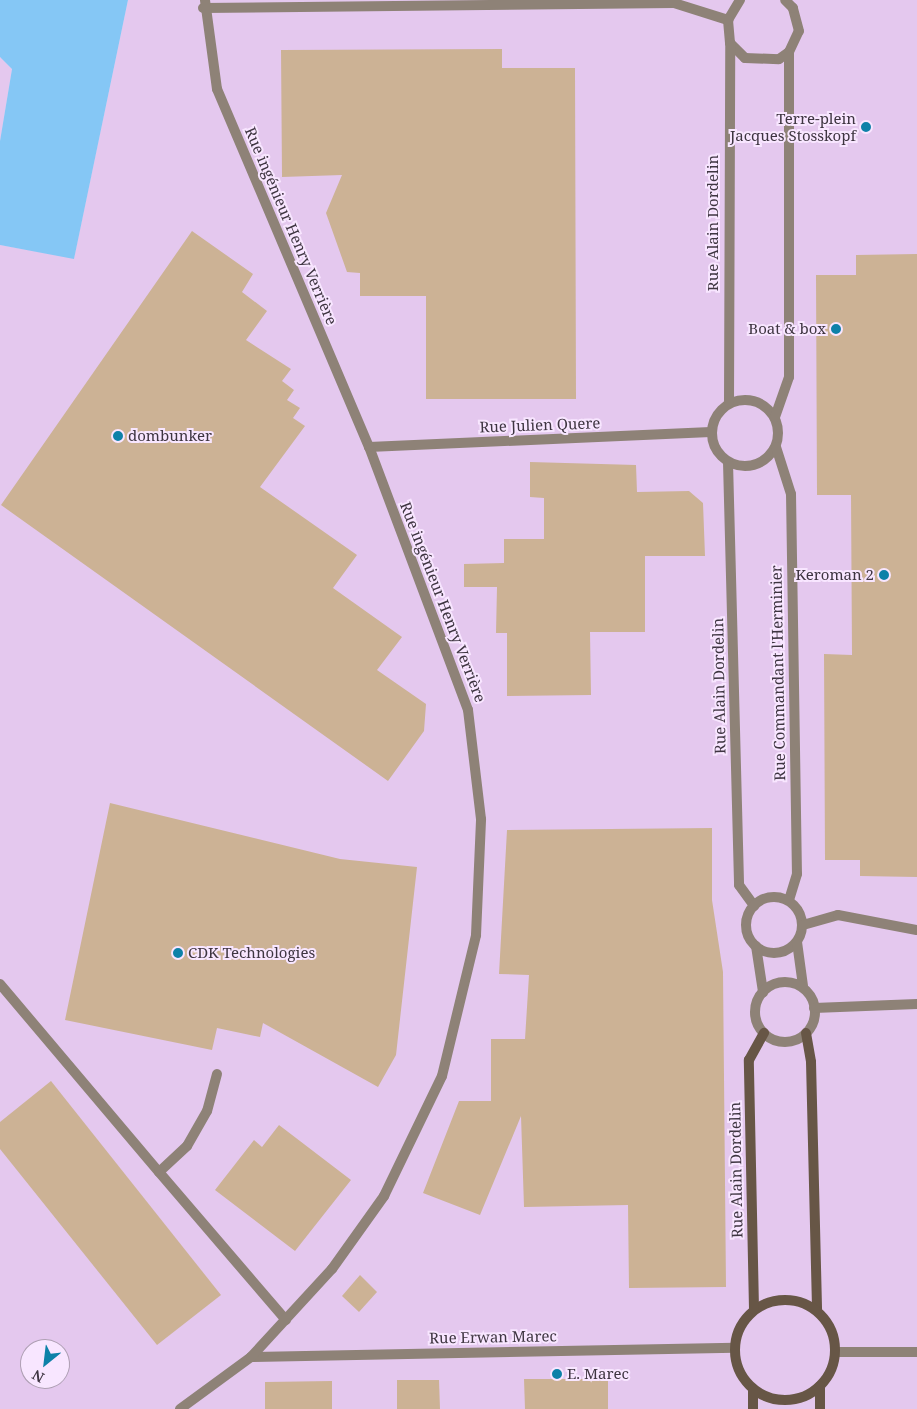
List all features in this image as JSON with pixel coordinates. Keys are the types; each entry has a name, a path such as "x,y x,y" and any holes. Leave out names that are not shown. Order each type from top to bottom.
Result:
{"street":[{"path":"204,4 674,3 728,20 740,0"},
{"path":"775,417 758,404 729,403 720,411 711,432 719,454 728,462 762,462 776,448 775,417 789,377 789,52 798,31 793,8 785,0"},
{"name":"Rue ingénieur Henry Verrière","path":"180,1409 251,1358 332,1269 388,1187 442,1076 476,935 481,819 468,710 369,447 216,89 204,4"},
{"name":"Rue Alain Dordelin","path":"728,20 730,43 729,403"},
{"path":"730,43 745,58 779,59 789,52"},
{"name":"Rue Julien Quere","path":"369,447 711,432"},
{"name":"Rue Commandant l'Herminier","path":"776,448 791,494 797,874 789,900"},
{"name":"Rue Alain Dordelin","path":"728,462 739,884 754,906"},
{"path":"803,925 789,900 770,897 754,906 747,931 756,946 763,992 755,1017 764,1033 780,1042 806,1033"},
{"path":"803,925 838,915 917,930"},
{"path":"803,925 796,942 803,986 814,1008 806,1033 811,1062 817,1311"},
{"path":"756,946 772,953 796,942"},
{"path":"763,992 777,983 803,986"},
{"path":"0,984 286,1320"},
{"path":"814,1008 917,1004"},
{"name":"Rue Alain Dordelin","path":"754,1309 749,1060 764,1033"},
{"path":"159,1172 187,1146 207,1111 217,1074"},
{"path":"820,1386 794,1399 766,1396 753,1389 736,1363 735,1348 737,1333 754,1309 786,1299 817,1311 827,1322 835,1352 820,1386 820,1409"},
{"name":"Rue Erwan Marec","path":"251,1358 735,1348"},
{"path":"835,1352 917,1352"},
{"path":"753,1389 753,1409"}],"shaded area":[{"path":"128,0 917,0 917,1409 0,1409 0,245 74,258"},
{"path":"0,57 12,69 0,141"}],"water":[{"path":"0,0 128,0 74,259 0,245 0,141 12,69 0,57"}],"building":[{"path":"502,49 502,68 575,68 576,399 426,399 426,296 360,296 360,273 347,272 326,213 342,175 282,177 281,50"},
{"path":"192,231 253,274 242,292 267,311 246,340 291,369 282,381 294,390 287,400 300,408 293,418 305,426 260,487 357,555 333,588 402,637 377,670 426,704 424,731 388,781 1,505"},
{"name":"Keroman 2","path":"917,254 917,877 860,876 860,860 825,860 824,654 852,655 851,495 817,495 816,275 856,275 856,255"},
{"path":"530,462 636,465 637,492 689,491 703,503 705,556 645,556 645,632 590,632 591,695 507,696 507,633 496,633 497,587 464,587 464,564 504,563 504,539 544,539 544,498 530,497"},
{"name":"CDK Technologies","path":"110,803 340,859 417,867 396,1055 378,1087 263,1023 260,1037 217,1028 212,1050 65,1020"},
{"path":"712,828 712,900 723,972 726,1287 629,1288 628,1205 524,1207 521,1116 480,1215 423,1193 459,1101 491,1101 491,1039 525,1039 529,975 499,974 507,830"},
{"path":"51,1081 221,1295 157,1345 0,1149 0,1122"},
{"path":"279,1125 351,1180 295,1251 215,1190 254,1140 262,1147"},
{"path":"360,1275 377,1292 359,1312 342,1296"},
{"path":"524,1379 608,1379 608,1409 525,1409"},
{"path":"397,1380 439,1380 440,1409 397,1409"},
{"path":"332,1381 332,1409 265,1409 265,1382"}],"place":[{"name":"Terre-plein Jacques Stosskopf","path":"866,127"},
{"name":"Boat & box","path":"836,329"},
{"name":"dombunker","path":"118,436"},
{"name":"Keroman 2","path":"884,575"},
{"name":"CDK Technologies","path":"178,953"},
{"name":"E. Marec","path":"557,1374"}]}
